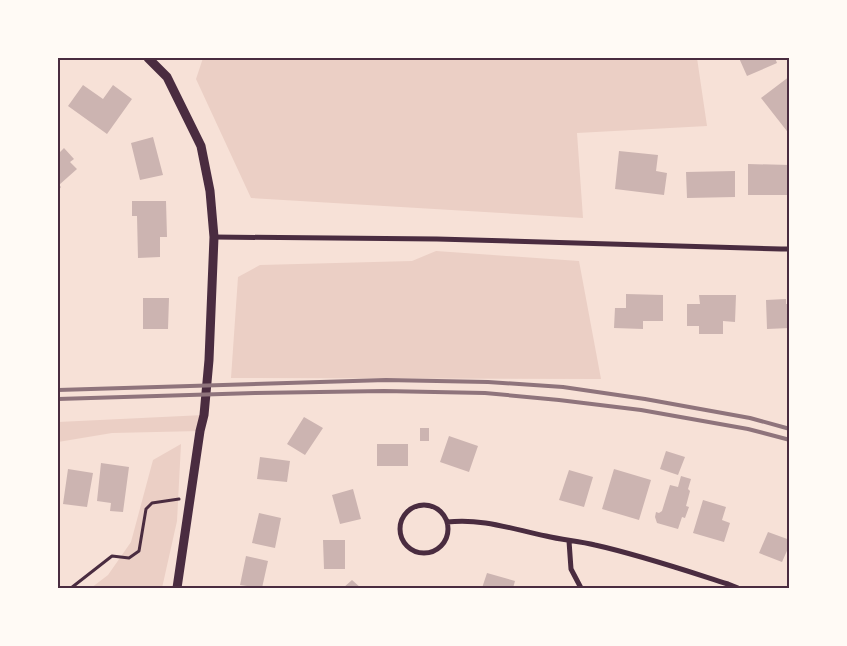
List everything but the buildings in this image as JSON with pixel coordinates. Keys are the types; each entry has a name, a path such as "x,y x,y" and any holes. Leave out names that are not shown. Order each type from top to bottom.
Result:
{"street":[{"path":"148,58 167,77 201,146 210,191 214,237 209,360 204,416 200,431 177,588"},
{"path":"214,237 437,239 790,249"},
{"path":"420,504 428,504 440,510 447,522 447,538 437,550 422,554 414,552 402,541 399,526 402,518 406,511 420,504"},
{"path":"447,522 464,520 482,522 569,541 594,544 665,564 738,588"},
{"path":"569,541 571,569 581,588"}],"path":[{"path":"71,588 112,556 129,558 139,551 146,509 152,503 182,499"}],"shaded area":[{"path":"203,58 697,58 707,126 577,133 583,218 251,198 196,79"},
{"path":"436,251 579,261 601,379 231,378 238,277 260,265 412,261"},
{"path":"204,415 200,431 112,433 58,442 58,422"},
{"path":"181,444 177,521 162,588 91,588 108,575 131,542 153,460"}],"railway":[{"path":"58,390 386,380 488,382 563,387 645,399 750,418 790,429"},
{"path":"58,399 384,391 485,393 641,410 748,429 790,440"}]}
